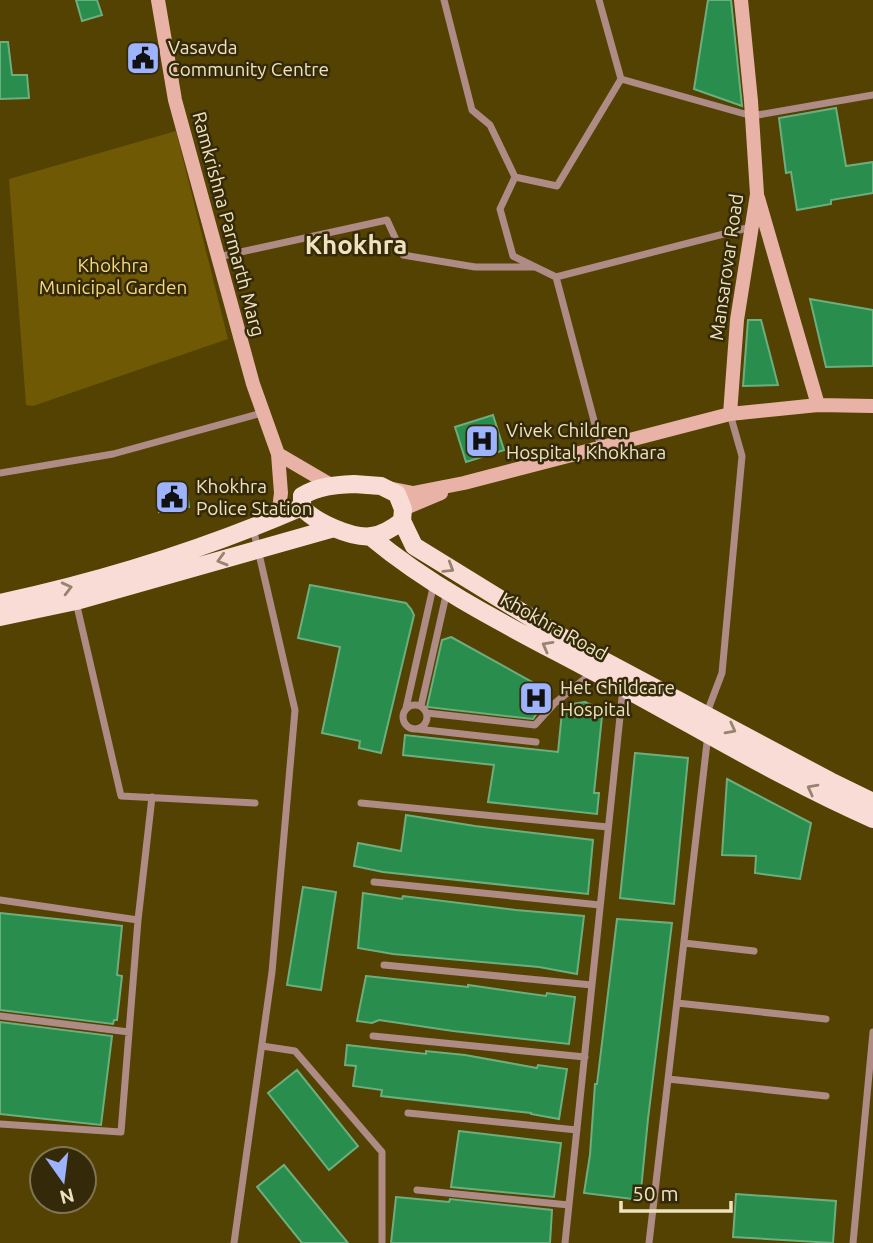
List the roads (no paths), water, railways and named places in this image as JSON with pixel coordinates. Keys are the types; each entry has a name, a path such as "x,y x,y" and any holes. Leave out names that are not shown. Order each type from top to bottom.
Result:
{"main road":[{"path":"381,486 331,485 312,490 302,496 302,507 310,516 334,528 371,537 388,531 403,515"},
{"name":"Khokhra Road","path":"381,486 397,494 414,546 845,807 873,819"},
{"path":"0,603 72,587 253,528 302,507"},
{"path":"0,617 76,601 334,528"},
{"name":"Khokhra Road","path":"371,537 400,561 440,586 623,687 873,802"}],"street":[{"name":"Ramkrishna Parmarth Marg","path":"158,0 175,100 262,413 278,454 281,493 278,517"},
{"path":"444,0 472,110 490,125 515,177"},
{"path":"515,177 557,186 621,79 599,0"},
{"name":"Mansarovar Road","path":"730,414 737,320 757,194 741,0"},
{"path":"621,79 752,116 873,95"},
{"path":"515,177 500,209 513,256 556,277 751,227"},
{"path":"757,194 818,405"},
{"path":"218,257 387,220 403,256 475,267 534,267"},
{"path":"556,277 601,447"},
{"path":"381,486 413,493 464,483 730,414 818,405 873,406"},
{"path":"0,473 113,454 262,413"},
{"path":"649,1243 707,724 722,673 741,456 730,414"},
{"path":"278,454 331,485"},
{"path":"403,515 464,483"},
{"path":"234,1243 272,972 295,710 253,528"},
{"path":"421,706 440,586"},
{"path":"440,586 402,716 405,724 417,729 536,742"},
{"path":"76,601 121,796 255,803"},
{"path":"406,708 411,705 421,706 427,713 535,725 555,703 594,671"},
{"path":"565,1243 623,687"},
{"path":"417,729 425,723 427,713"},
{"path":"0,1125 121,1132 138,920 152,797"},
{"path":"361,803 608,827"},
{"path":"374,882 600,905"},
{"path":"0,900 138,920"},
{"path":"684,943 754,951"},
{"path":"384,965 592,985"},
{"path":"677,1003 826,1019"},
{"path":"0,1016 129,1032"},
{"path":"853,1243 873,1032"},
{"path":"373,1036 585,1057"},
{"path":"262,1046 295,1051 382,1152 382,1243"},
{"path":"668,1079 826,1096"},
{"path":"408,1113 577,1130"},
{"path":"417,1190 569,1205"}],"place":[{"name":"Vasavda Community Centre","path":"143,58"},
{"name":"Vivek Children Hospital, Khokhara","path":"482,441"},
{"name":"Khokhra Police Station","path":"172,497"},
{"name":"Het Childcare Hospital","path":"536,698"}],"district":[{"name":"Khokhra","path":"356,245"}],"park label":[{"name":"Khokhra Municipal Garden","path":"113,276"}]}
